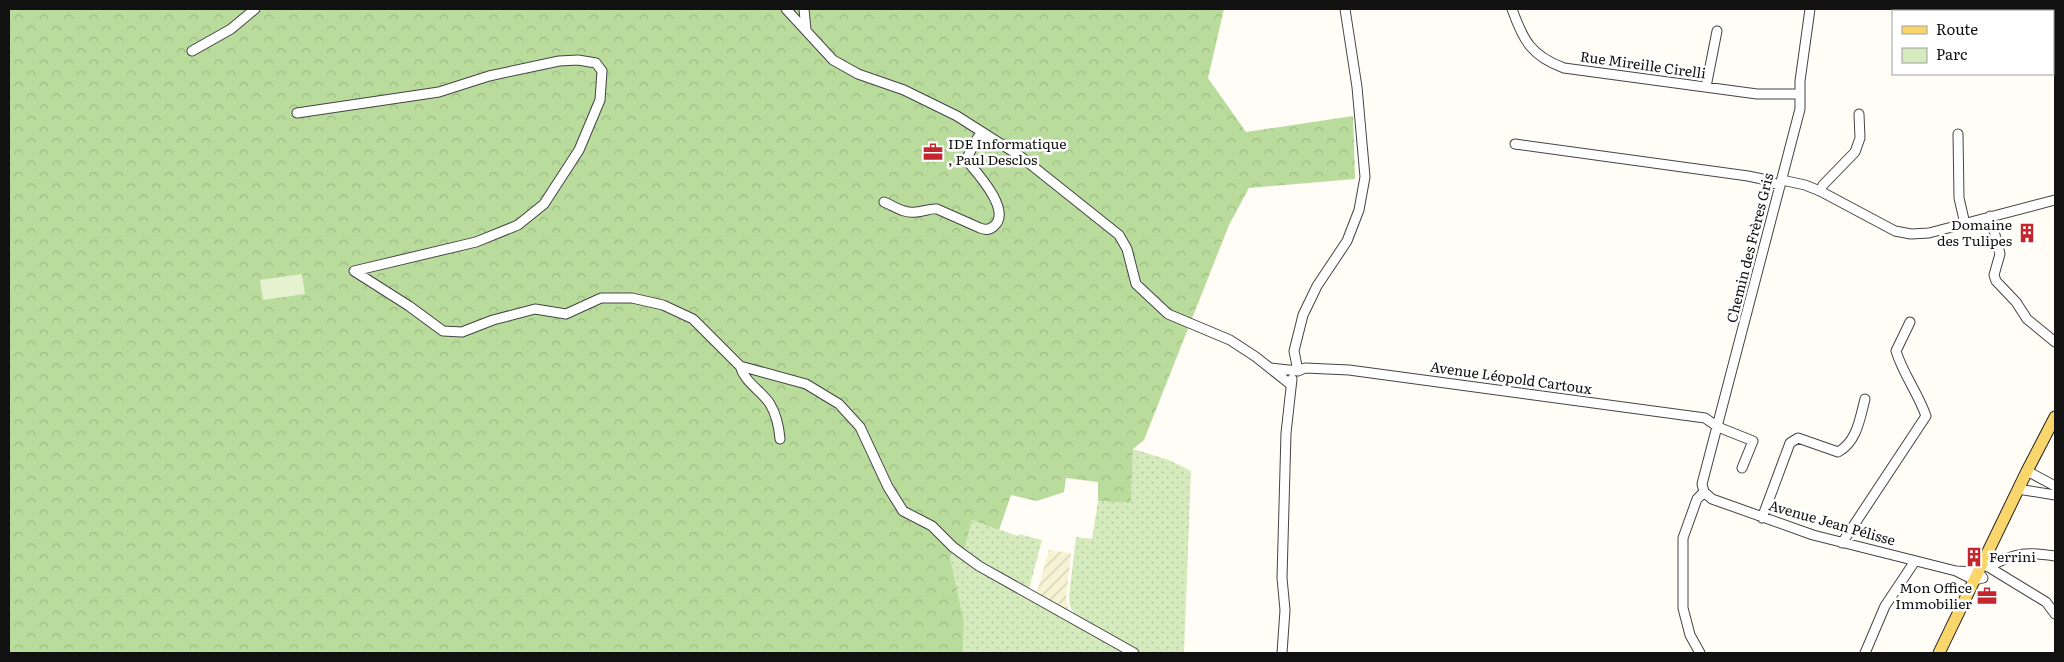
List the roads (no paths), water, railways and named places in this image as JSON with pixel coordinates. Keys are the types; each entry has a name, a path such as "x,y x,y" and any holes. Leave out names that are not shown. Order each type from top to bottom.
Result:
{"main road":[{"path":"1939,653 2022,490 2055,417"},
{"path":"2030,473 2055,424"},
{"path":"1946,653 1981,572"}],"street":[{"path":"192,51 231,29 255,9"},
{"path":"786,9 833,60 858,74 904,90 957,116 1020,156 1119,235 1127,249 1136,284 1168,314 1230,340 1290,384"},
{"path":"804,9 806,30"},
{"path":"1282,653 1285,610 1282,578 1286,433 1290,384 1298,370 1294,351 1304,315 1318,286 1347,241 1359,210 1365,177 1356,78 1346,9"},
{"name":"Rue Mireille Cirelli","path":"1512,9 1521,35 1534,51 1550,63 1564,68 1757,94 1800,94"},
{"name":"Chemin des Frères Gris","path":"1704,492 1702,484 1800,109 1810,9"},
{"path":"1706,87 1716,31"},
{"path":"297,113 438,92 489,76 559,61 578,60 596,63 602,71 600,100 579,150 544,204 518,225 476,242 354,271 409,306 443,331 462,332 493,320 535,309 566,314 602,298 632,298 663,305 693,319 740,366 742,373 749,383 770,404 778,425 780,439"},
{"path":"1820,191 1823,185 1855,152 1860,138 1859,114"},
{"path":"1958,134 1959,198 1964,224"},
{"path":"884,202 909,212 931,208 937,209 980,228 986,230 992,228 997,223 1000,215 999,207 996,200 968,162 968,156 978,137 988,136"},
{"path":"1515,144 1805,185 1895,230 1911,234 1929,233 2055,200"},
{"path":"1990,216 2000,254 1994,275 1996,281 2016,302 2026,319 2055,342"},
{"path":"1842,543 1926,416 1919,397 1900,365 1896,351 1910,322"},
{"path":"740,366 806,384 839,404 860,426 888,487 904,511 932,526 953,546 979,566 1134,653"},
{"name":"Avenue Léopold Cartoux","path":"1270,368 1349,370 1705,418 1718,427 1753,441 1742,468"},
{"path":"1762,518 1790,443 1798,438 1838,452 1847,448 1858,426 1865,399"},
{"path":"2030,473 2055,486"},
{"path":"2022,490 2055,495"},
{"path":"1700,653 1690,635 1684,608 1683,538 1697,499 1704,492"},
{"name":"Avenue Jean Pélisse","path":"1704,492 1712,499 1762,518 1842,543 1956,571 1981,572"},
{"path":"1981,572 2011,555 2034,552 2055,556"},
{"path":"1865,653 1885,606 1915,561"},
{"path":"1981,572 2046,602 2055,614"}],"place":[{"name":"IDE Informatique , Paul Desclos","path":"933,152"},
{"name":"Domaine des Tulipes","path":"2027,233"},
{"name":"Ferrini","path":"1974,557"},
{"name":"Mon Office Immobilier","path":"1987,596"}]}
